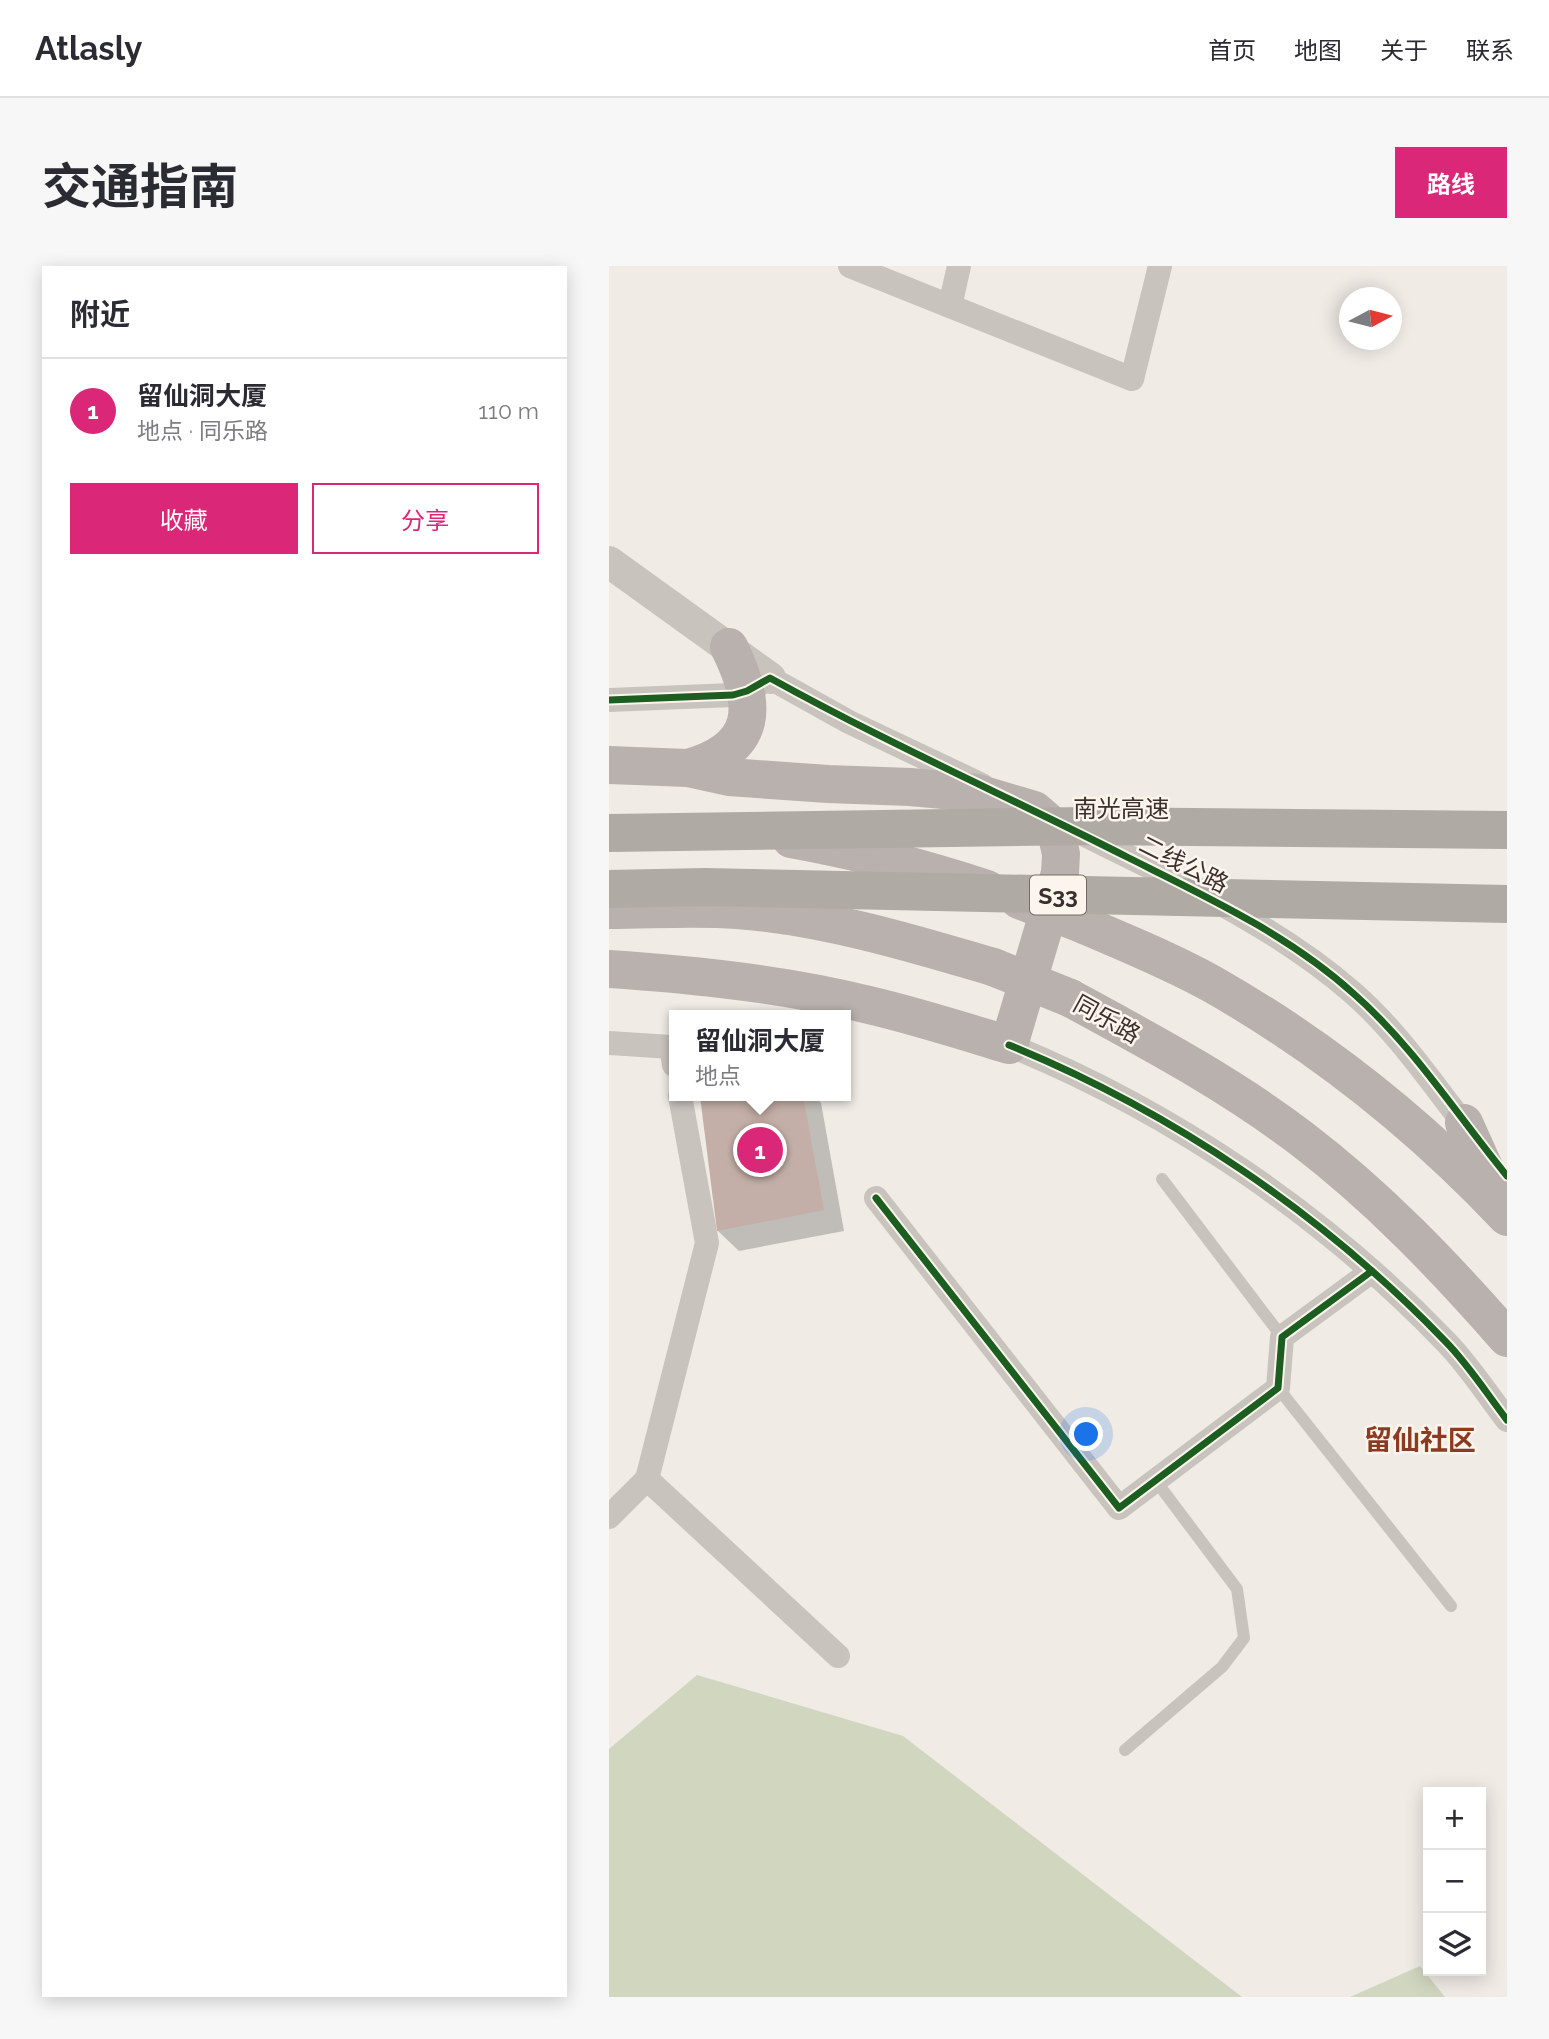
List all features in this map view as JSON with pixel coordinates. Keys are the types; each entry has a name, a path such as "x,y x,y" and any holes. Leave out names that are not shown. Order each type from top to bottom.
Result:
{"highway":[{"name":"南光高速","path":"609,833 1086,826 1507,830"},
{"name":"S33","path":"609,889 719,888 1507,904"}],"main road":[{"path":"688,768 709,762 723,754 741,734 758,684 729,647"},
{"path":"609,765 688,768 729,777 977,793 1034,810 1048,822 1057,836 1062,853 1060,873 1009,1045 869,1005 806,992 658,972 609,969"},
{"path":"609,818 759,833 841,848 932,871 1019,900 1143,950 1212,984 1276,1024 1356,1080 1430,1140 1506,1216"},
{"name":"同乐路","path":"609,910 738,910 791,918 890,937 993,967 1070,998 1230,1089 1302,1139 1380,1204 1451,1274 1507,1338"},
{"path":"1464,1123 1506,1216"}],"street":[{"path":"850,266 1132,379 1160,266"},
{"path":"950,306 959,266"},
{"path":"609,562 729,647"},
{"path":"609,700 716,696 758,684"},
{"name":"二线公路","path":"758,684 859,727 1034,810 1261,926 1315,962 1385,1024 1507,1176"},
{"path":"609,1043 669,1047"},
{"path":"1009,1045 1066,1068 1204,1146 1279,1196 1372,1271 1446,1342 1507,1420"},
{"path":"609,1517 647,1479 707,1243 681,1101"},
{"path":"876,1198 1119,1508 1278,1388 1282,1337 1372,1271"},
{"path":"647,1479 838,1656"}],"lane":[{"path":"1162,1179 1282,1337"},
{"path":"1278,1388 1451,1606"},
{"path":"1125,1750 1222,1667 1244,1638 1237,1589 1156,1481"}],"green space":[{"path":"697,1675 903,1736 1242,1997 609,1997 609,1749"},
{"path":"1420,1966 1423,1976 1428,1976 1445,1997 1350,1997"}],"building":[{"path":"701,1101 804,1101 824,1210 717,1231"}],"cycle path":[{"path":"609,700 733,695 747,691 770,678 1246,918 1329,973 1375,1014 1415,1058 1507,1176"},
{"path":"1009,1045 1069,1071 1186,1134 1296,1209 1348,1250 1445,1341 1507,1420"},
{"path":"876,1198 1119,1508 1278,1388 1282,1337 1372,1271"}],"place":[{"name":"留仙洞大厦","path":"760,1150"}],"district":[{"name":"留仙社区","path":"1420,1440"}]}
